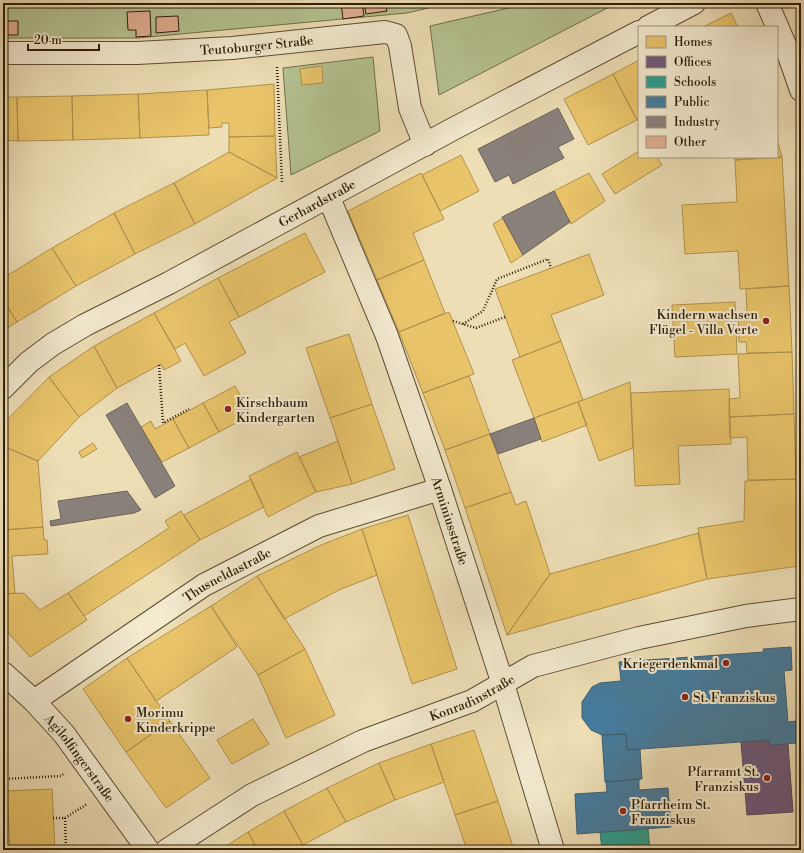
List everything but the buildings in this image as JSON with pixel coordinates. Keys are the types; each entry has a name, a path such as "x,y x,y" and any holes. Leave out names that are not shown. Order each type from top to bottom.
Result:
{"street":[{"path":"650,26 694,3"},
{"path":"767,3 777,26"},
{"path":"778,28 801,90"},
{"name":"Teutoburger Straße","path":"3,53 137,53 232,48 385,32 396,35 400,46 410,108 425,145"},
{"name":"Gerhardstraße","path":"3,388 29,362 53,344 85,325 169,283 638,33"},
{"name":"Arminiusstraße","path":"329,198 387,336 440,489 503,684 553,850"},
{"name":"Thusneldastraße","path":"34,701 204,585 319,526 440,489"},
{"name":"Konradinstraße","path":"167,850 252,795 363,741 472,701 533,666 639,638 746,616 801,609"},
{"name":"Agilolfingerstraße","path":"3,673 34,701 64,734 148,850"}],"path":[{"path":"276,62 282,182"},
{"path":"463,324 483,311 497,279 548,259 551,268"},
{"path":"453,321 476,328 505,317"},
{"path":"159,365 163,423 189,409"},
{"path":"3,779 61,776 84,760"},
{"path":"53,818 65,818 106,792"},
{"path":"65,818 66,850"}],"green space":[{"path":"3,3 450,3 407,13 137,38 3,38"},
{"path":"530,3 617,3 439,95 430,26"},
{"path":"373,57 380,131 291,175 283,68"}],"place":[{"name":"Kindern wachsen Flügel - Villa Verte","path":"766,321"},
{"name":"Kirschbaum Kindergarten","path":"228,409"},
{"name":"Kriegerdenkmal","path":"726,663"},
{"name":"St. Franziskus","path":"685,697"},
{"name":"Morimu Kinderkrippe","path":"128,719"},
{"name":"Pfarramt St. Franziskus","path":"767,778"},
{"name":"Pfarrheim St. Franziskus","path":"623,811"}]}
